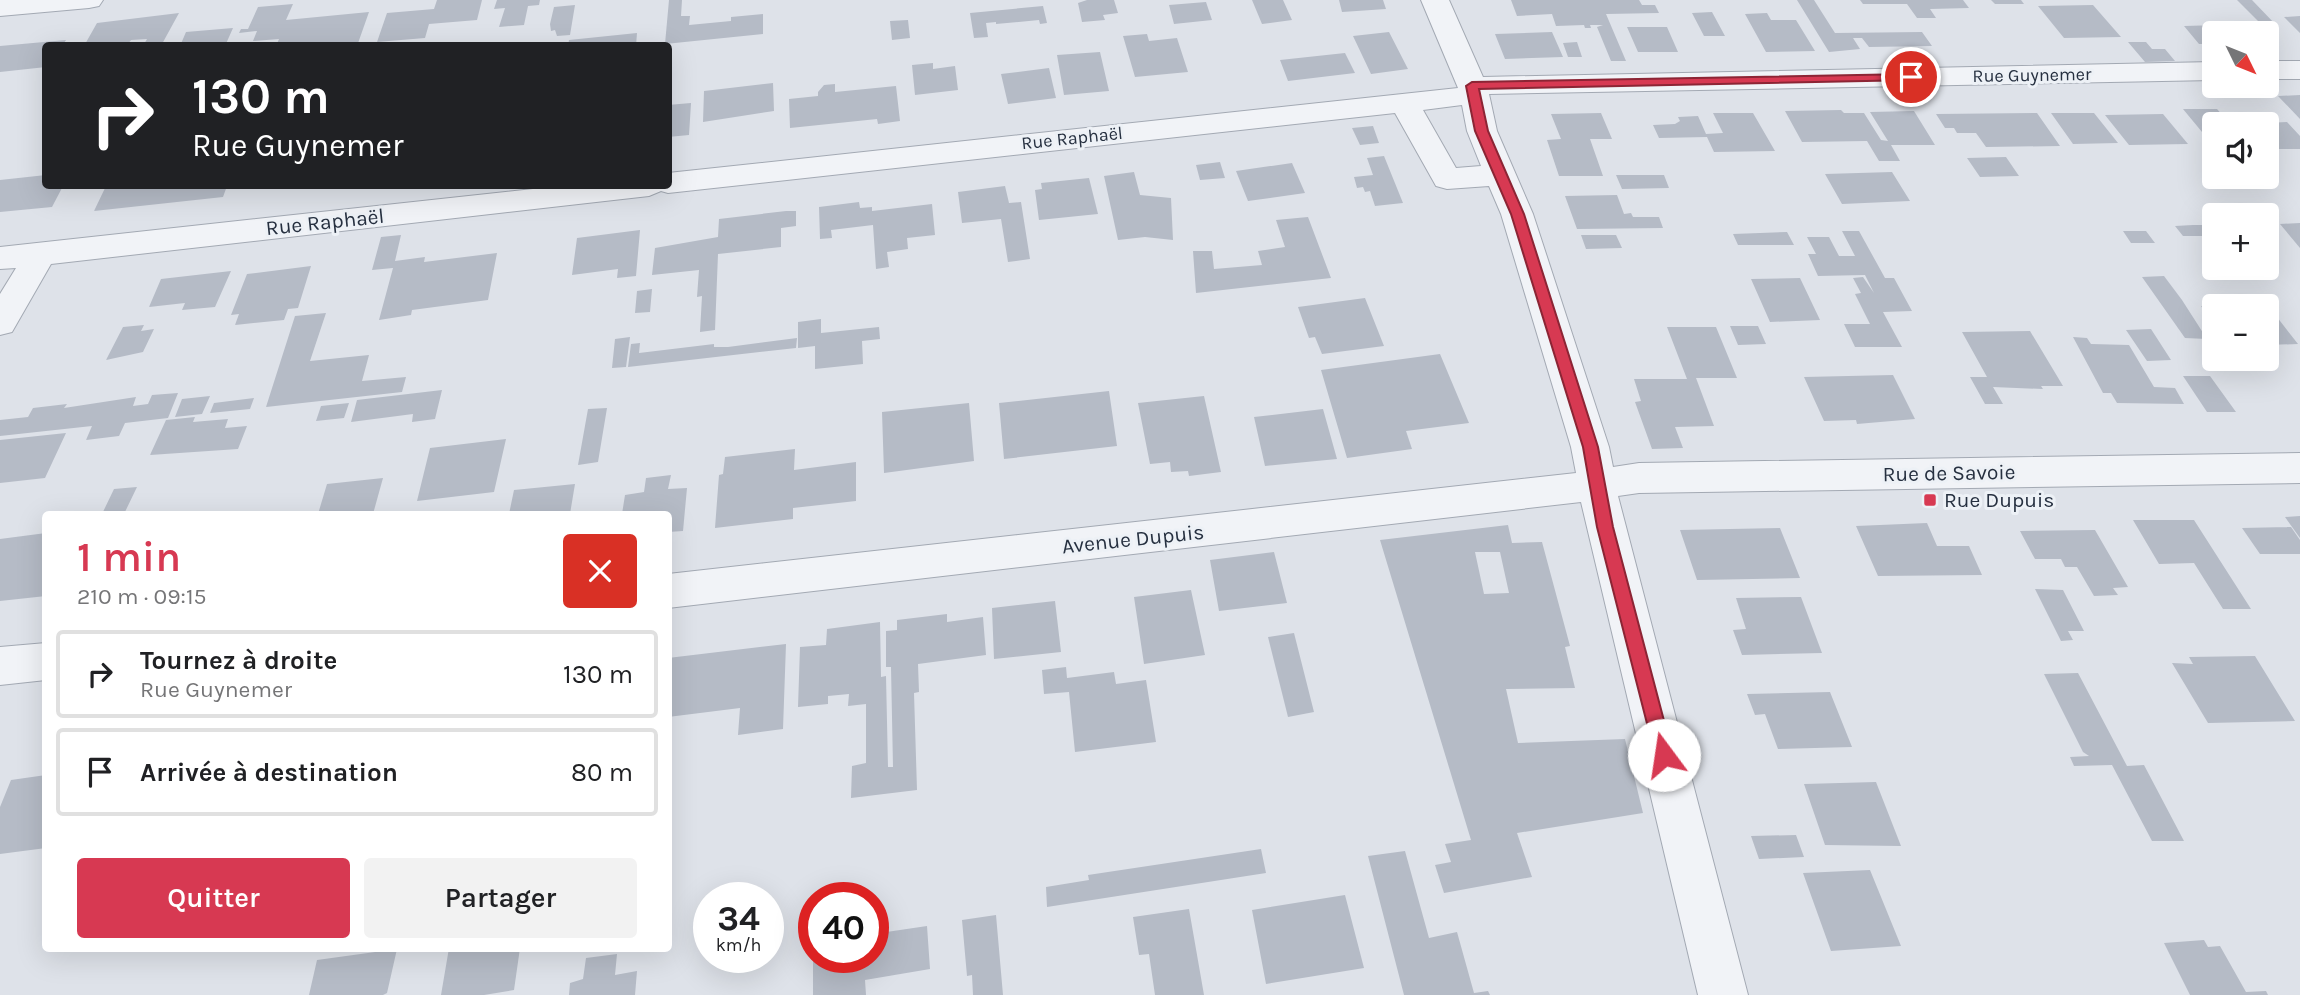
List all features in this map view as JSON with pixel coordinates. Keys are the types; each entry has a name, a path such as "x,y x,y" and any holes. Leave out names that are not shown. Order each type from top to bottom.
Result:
{"street":[{"path":"0,8 89,0"},
{"path":"1435,0 1474,90 1482,131 1517,214 1590,447 1605,527 1723,995"},
{"path":"2279,70 2300,70"},
{"name":"Rue Guynemer","path":"1474,90 2202,71"},
{"name":"Rue Raphaël","path":"672,183 1404,102 1474,90"},
{"path":"1404,102 1447,179 1500,175"},
{"name":"Rue Raphaël","path":"0,258 622,189"},
{"path":"0,323 41,253"},
{"name":"Rue de Savoie","path":"1598,484 1653,477 2300,468"},
{"name":"Avenue Dupuis","path":"672,591 1557,491 1598,484"},
{"path":"0,666 42,661"}],"building":[{"path":"437,0 482,0 477,20 429,24 425,38 377,42 387,13 434,9"},
{"path":"497,0 540,0 539,5 528,6 524,25 499,27 505,8 494,9"},
{"path":"669,0 682,0 681,16 690,16 689,25 731,21 731,17 763,14 763,34 665,42"},
{"path":"1087,0 1114,0 1118,13 1103,15 1105,20 1082,22 1078,3"},
{"path":"1252,0 1283,0 1292,20 1262,24"},
{"path":"1339,0 1383,0 1386,9 1342,12"},
{"path":"1511,0 1639,0 1642,5 1655,5 1659,13 1606,14 1626,61 1611,61 1597,27 1603,25 1590,25 1591,28 1585,28 1584,25 1556,26 1552,14 1517,16"},
{"path":"1797,0 1814,0 1835,33 1922,32 1932,46 1869,47 1862,38 1853,38 1860,49 1829,52"},
{"path":"1860,0 1963,0 1969,8 1930,9 1936,18 1917,18 1907,4 1863,4"},
{"path":"1991,0 2021,0 2024,4 1995,4"},
{"path":"2237,0 2252,0 2272,21 2258,21"},
{"path":"1206,2 1212,20 1174,24 1169,5"},
{"path":"293,4 286,20 369,12 358,42 278,42 279,39 253,41 257,31 239,33 241,29 248,29 258,7"},
{"path":"575,5 570,35 557,36 555,30 551,31 550,24 554,7"},
{"path":"2093,5 2121,37 2064,38 2038,6"},
{"path":"1043,6 1047,23 1040,24 1039,20 986,23 988,37 974,38 970,13"},
{"path":"1712,12 1725,36 1704,36 1692,13"},
{"path":"179,13 163,42 145,42 147,39 130,42 86,42 97,23"},
{"path":"1767,13 1771,20 1796,20 1815,51 1766,52 1745,14"},
{"path":"2300,16 2300,33 2284,17"},
{"path":"908,20 910,38 892,40 890,21"},
{"path":"2202,25 2202,44 2199,44 2184,26"},
{"path":"1627,27 1667,27 1678,52 1638,52"},
{"path":"233,28 227,42 182,42 186,32"},
{"path":"1389,32 1408,69 1371,74 1353,36"},
{"path":"1552,32 1563,57 1505,59 1495,34"},
{"path":"637,33 636,42 569,40"},
{"path":"1147,34 1149,41 1177,38 1188,72 1135,77 1123,36"},
{"path":"42,42 42,67 0,72 0,46"},
{"path":"1577,42 1582,57 1568,57 1563,43"},
{"path":"2128,42 2146,42 2152,49 2165,49 2175,61 2145,62"},
{"path":"1100,52 1109,91 1064,95 1057,55"},
{"path":"1345,53 1355,73 1288,81 1280,60"},
{"path":"933,63 933,69 955,66 958,90 915,95 912,65"},
{"path":"1049,68 1056,98 1008,104 1001,74"},
{"path":"773,83 774,111 703,122 704,91"},
{"path":"835,84 835,92 896,86 900,121 878,124 877,119 790,128 789,99 818,96 824,85"},
{"path":"2300,95 2300,119 2279,97"},
{"path":"691,103 689,135 672,137 672,105"},
{"path":"2183,109 2217,109 2220,112 2202,112 2202,132"},
{"path":"1841,110 1844,113 1864,113 1881,140 1888,141 1870,112 1914,111 1935,145 1891,145 1900,161 1879,161 1867,141 1802,142 1785,111"},
{"path":"1601,113 1612,139 1590,139 1603,176 1559,176 1547,140 1561,139 1551,114"},
{"path":"1713,113 1753,113 1775,151 1714,152 1707,137 1659,138 1653,125 1675,124 1680,121 1678,117 1698,116 1706,134 1723,133"},
{"path":"2037,113 2060,146 1986,147 1976,133 1957,133 1954,128 1945,128 1936,114"},
{"path":"2051,113 2094,113 2118,143 2073,144"},
{"path":"2163,114 2188,144 2129,145 2105,115"},
{"path":"2279,122 2287,122 2300,136 2300,149 2279,149"},
{"path":"1373,126 1379,143 1360,145 1352,128"},
{"path":"1384,156 1403,203 1375,206 1370,191 1365,192 1363,187 1357,188 1354,177 1373,175 1367,158"},
{"path":"2006,157 2019,176 1980,177 1967,158"},
{"path":"1220,162 1225,178 1200,180 1196,165"},
{"path":"1292,163 1305,193 1248,201 1236,171"},
{"path":"1134,172 1140,195 1171,198 1173,240 1145,237 1118,240 1104,176"},
{"path":"1892,172 1910,201 1842,204 1825,174"},
{"path":"42,175 42,189 61,189 52,207 0,212 0,180"},
{"path":"1616,175 1664,175 1669,188 1622,189"},
{"path":"1089,178 1098,214 1039,220 1035,190 1042,189 1041,183"},
{"path":"1005,186 1009,203 1021,202 1030,259 1008,262 1001,219 962,223 958,192"},
{"path":"105,189 226,189 223,197 94,211"},
{"path":"1617,195 1624,214 1631,213 1633,217 1659,217 1663,228 1577,229 1565,196"},
{"path":"859,202 860,208 872,207 872,211 932,204 935,235 907,238 908,249 887,252 889,267 876,269 873,225 831,230 832,238 820,239 819,207"},
{"path":"796,211 796,226 781,228 781,247 718,254 715,330 700,332 702,296 697,297 699,270 652,275 655,248 718,237 719,219"},
{"path":"1308,217 1331,278 1196,293 1193,251 1212,251 1214,269 1262,265 1258,251 1285,247 1276,220"},
{"path":"2300,223 2300,248 2280,224"},
{"path":"2202,225 2202,236 2183,236 2175,226"},
{"path":"640,230 636,276 617,278 618,269 572,275 577,238"},
{"path":"1842,231 1859,231 1885,278 1894,278 1912,311 1883,312 1902,347 1855,347 1844,324 1870,324 1855,294 1861,293 1853,278 1863,277 1874,293 1865,275 1818,276 1808,254 1816,254 1807,237 1829,237 1839,256 1855,256"},
{"path":"2123,231 2146,231 2155,243 2131,243"},
{"path":"1787,232 1794,245 1738,245 1733,234"},
{"path":"401,235 395,261 425,257 424,262 497,253 488,300 412,310 411,315 379,320 393,268 372,270 381,237"},
{"path":"1581,235 1616,235 1622,248 1586,249"},
{"path":"311,266 298,308 288,309 284,320 235,325 239,314 231,315 247,274"},
{"path":"231,271 215,307 182,310 185,303 149,307 161,279"},
{"path":"2164,276 2202,331 2202,339 2185,338 2142,277"},
{"path":"1800,278 1820,320 1770,322 1751,279"},
{"path":"652,289 650,312 635,313 637,291"},
{"path":"1365,298 1384,346 1322,354 1315,337 1309,338 1298,307"},
{"path":"326,313 310,361 369,355 362,381 406,377 402,392 266,407 295,316"},
{"path":"821,319 821,333 879,327 880,339 862,341 863,364 815,369 815,346 798,348 798,322"},
{"path":"2279,320 2298,344 2279,345"},
{"path":"144,325 141,331 154,329 143,352 106,360 123,327"},
{"path":"1730,326 1758,326 1766,344 1738,345"},
{"path":"1667,327 1716,327 1737,378 1696,378 1714,426 1675,427 1683,448 1652,449 1635,402 1641,401 1634,379 1687,379"},
{"path":"2151,329 2171,360 2147,361 2126,330"},
{"path":"2030,331 2063,386 2041,386 2043,389 1993,387 2003,404 1985,404 1970,377 1987,377 1962,332"},
{"path":"630,337 626,367 612,368 615,339"},
{"path":"2073,337 2087,338 2091,344 2129,345 2154,387 2175,388 2184,404 2117,403 2111,393 2103,393"},
{"path":"797,338 796,348 628,367 631,344 640,343 639,353 714,344 714,347 728,347"},
{"path":"1440,354 1469,423 1406,431 1412,449 1347,458 1321,370"},
{"path":"1893,375 1915,419 1857,424 1856,420 1824,421 1804,377"},
{"path":"2183,376 2210,376 2236,412 2207,412"},
{"path":"442,390 435,419 412,422 413,414 351,422 357,400"},
{"path":"1109,391 1117,446 1004,459 999,403"},
{"path":"178,393 168,418 125,423 119,436 86,440 92,426 0,436 0,420 28,417 33,408 67,404 64,408 136,397 133,406 148,404 152,395"},
{"path":"210,396 202,414 175,417 182,399"},
{"path":"1204,396 1221,472 1189,476 1188,471 1171,472 1170,462 1150,464 1138,403"},
{"path":"254,398 250,409 210,413 214,403"},
{"path":"349,403 344,418 316,421 321,406"},
{"path":"969,403 974,461 884,473 882,412"},
{"path":"607,408 598,462 578,465 588,409"},
{"path":"1323,409 1337,459 1265,466 1254,417"},
{"path":"195,417 193,422 228,419 225,428 247,426 238,449 150,455 166,420"},
{"path":"66,433 45,478 0,483 0,440"},
{"path":"506,439 494,492 417,501 430,448"},
{"path":"795,449 794,470 856,462 856,501 793,508 793,519 715,528 719,475 723,474 725,457"},
{"path":"671,475 668,489 687,488 683,531 672,532 672,511 622,511 625,495 644,492 646,478"},
{"path":"383,478 374,511 319,511 327,484"},
{"path":"575,484 570,511 510,511 514,490"},
{"path":"137,487 125,511 103,511 114,489"},
{"path":"2300,516 2300,538 2285,517"},
{"path":"2133,520 2194,520 2251,609 2223,609 2194,563 2159,564"},
{"path":"1927,523 1937,546 1969,546 1982,575 1878,576 1856,526"},
{"path":"1508,525 1512,543 1542,542 1570,646 1565,647 1575,688 1506,689 1518,743 1625,739 1643,813 1517,833 1532,877 1444,893 1435,865 1451,862 1445,844 1471,840 1380,540","holes":["1475,552 1500,552 1509,593 1484,594"]},
{"path":"2291,527 2300,540 2300,554 2260,554 2242,528"},
{"path":"1780,528 1800,578 1697,580 1680,530"},
{"path":"2095,530 2128,587 2113,588 2118,595 2094,596 2077,567 2065,567 2061,559 2035,559 2020,531"},
{"path":"42,534 42,596 0,601 0,539"},
{"path":"1274,552 1287,603 1219,611 1210,560"},
{"path":"2035,589 2063,590 2084,631 2068,631 2073,640 2061,641"},
{"path":"1191,590 1205,655 1144,664 1134,597"},
{"path":"1801,597 1822,653 1742,655 1733,630 1746,629 1736,598"},
{"path":"1055,601 1061,652 994,659 992,608"},
{"path":"947,614 947,622 983,617 986,655 918,664 919,692 914,693 917,790 851,798 852,766 866,763 866,704 848,706 849,694 828,696 828,704 798,707 800,647 826,645 827,629 880,622 881,677 886,676 888,767 893,767 891,667 886,667 886,631 897,630 897,620"},
{"path":"1294,633 1314,712 1288,717 1268,637"},
{"path":"786,644 783,729 738,735 740,708 672,716 672,658"},
{"path":"2255,656 2295,721 2208,723 2172,663 2193,664 2189,657"},
{"path":"1066,667 1067,678 1114,672 1116,684 1146,680 1156,742 1075,752 1069,692 1044,694 1042,670"},
{"path":"2078,673 2127,766 2144,765 2184,841 2152,841 2112,765 2074,766 2070,757 2089,756 2083,752 2044,674"},
{"path":"1830,692 1852,747 1778,749 1765,714 1755,715 1747,694"},
{"path":"42,776 42,849 0,854 0,807 11,780"},
{"path":"1876,782 1901,846 1825,845 1804,784"},
{"path":"1796,835 1804,857 1759,859 1751,836"},
{"path":"1261,849 1266,873 1047,907 1046,887 1089,880 1088,875"},
{"path":"1405,851 1429,938 1457,932 1474,993 1488,991 1490,995 1404,995 1368,856"},
{"path":"1870,870 1901,946 1831,951 1803,873"},
{"path":"1345,895 1364,968 1266,984 1252,910"},
{"path":"1189,909 1204,995 1155,995 1149,954 1139,955 1133,917"},
{"path":"996,915 1003,995 973,995 972,975 967,976 962,920"},
{"path":"927,926 930,969 865,980 866,995 813,995 813,973 889,973 889,932"},
{"path":"2204,940 2208,947 2220,946 2246,992 2266,991 2268,995 2190,995 2164,943"},
{"path":"375,952 396,952 387,993 383,995 309,995 317,960"},
{"path":"448,952 519,952 514,990 484,995 441,995"},
{"path":"617,954 615,975 637,971 635,995 569,995 570,983 583,979 586,958"}],"place":[{"name":"Rue Dupuis","path":"1930,500"}],"route":[{"path":"1664,755 1605,527 1590,447 1517,214 1482,131 1472,86 1911,77"}]}
